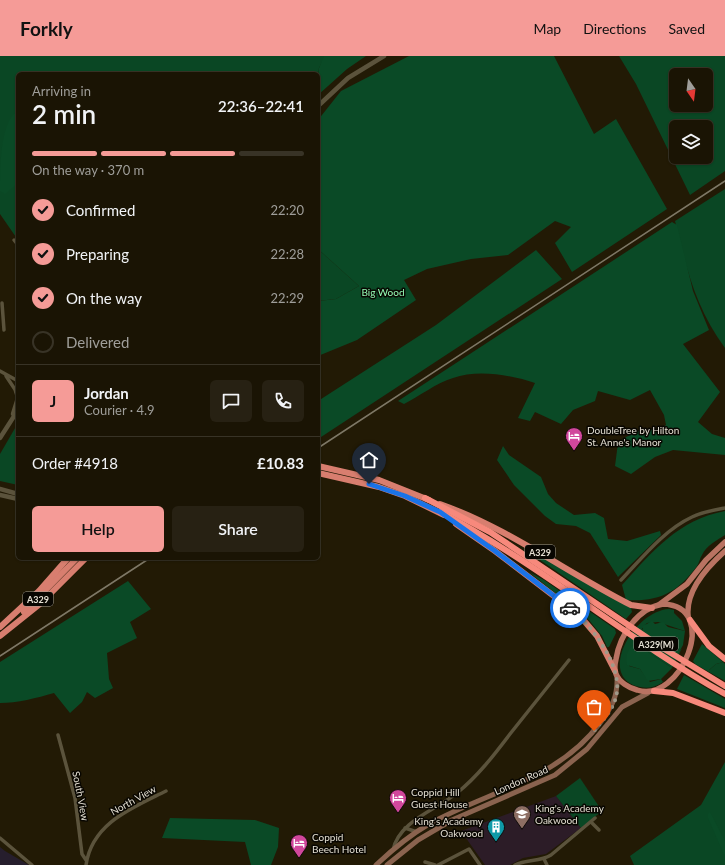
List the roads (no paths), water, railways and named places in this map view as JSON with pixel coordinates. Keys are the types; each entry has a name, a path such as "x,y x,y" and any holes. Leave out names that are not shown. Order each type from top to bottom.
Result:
{"highway":[{"name":"A329","path":"320,466 379,480 468,514 496,528 631,605 655,607"},
{"name":"A329","path":"320,472 378,487 440,512 495,551 580,616 597,636 616,674"},
{"name":"A329(M)","path":"425,498 490,532 613,619"},
{"name":"A329(M)","path":"440,512 503,548 725,694"},
{"name":"A329","path":"0,627 39,591 66,560"},
{"name":"A329","path":"0,635 37,600 75,560"},
{"name":"A329","path":"0,635 40,604 84,560"},
{"path":"689,617 709,646 725,659"},
{"name":"A329(M)","path":"694,673 725,686"},
{"path":"651,692 673,693 725,713"}],"main road":[{"path":"725,542 706,560 683,588 639,616 628,628 618,649 616,674 628,687 651,692 671,679 684,663 691,645 692,633 688,602 691,593 710,567 725,551"},
{"path":"655,607 669,605 679,607 689,617"},
{"name":"London Road","path":"376,865 417,832 471,804 538,776 570,755 594,731 612,706 617,693 616,674"},
{"name":"London Road","path":"387,865 418,840 452,820 555,775 587,749 622,707 651,692"}],"street":[{"path":"320,104 348,78 384,56"},
{"path":"2,303 4,330"},
{"path":"0,371 16,380"},
{"path":"5,375 16,391"},
{"path":"12,418 16,404"},
{"path":"0,438 16,413"},
{"path":"0,489 16,493"},
{"path":"0,495 16,499"},
{"path":"621,580 659,541 692,516 725,508"},
{"name":"London Road","path":"393,851 399,834 405,828 459,792 484,767 569,660"},
{"name":"South View","path":"58,735 75,798 82,854 86,860"},
{"name":"North View","path":"86,865 86,860 96,836 104,827 118,816 166,791"},
{"path":"515,865 529,860 544,859 595,818"},
{"path":"591,822 599,830"},
{"path":"409,825 411,830"},
{"path":"405,828 417,832"},
{"path":"0,838 32,865"},
{"path":"438,865 469,849 480,865"},
{"path":"544,859 547,865"},
{"path":"425,862 434,865"}],"railway":[{"path":"320,447 725,181"},
{"path":"0,656 147,560"}],"place":[{"name":"DoubleTree by Hilton St. Anne's Manor","path":"574,451"},
{"name":"Coppid Hill Guest House","path":"398,813"},
{"name":"King's Academy Oakwood","path":"522,829"},
{"name":"King’s Academy Oakwood","path":"496,842"},
{"name":"Coppid Beech Hotel","path":"299,858"}],"park label":[{"name":"Big Wood","path":"383,292"}]}
